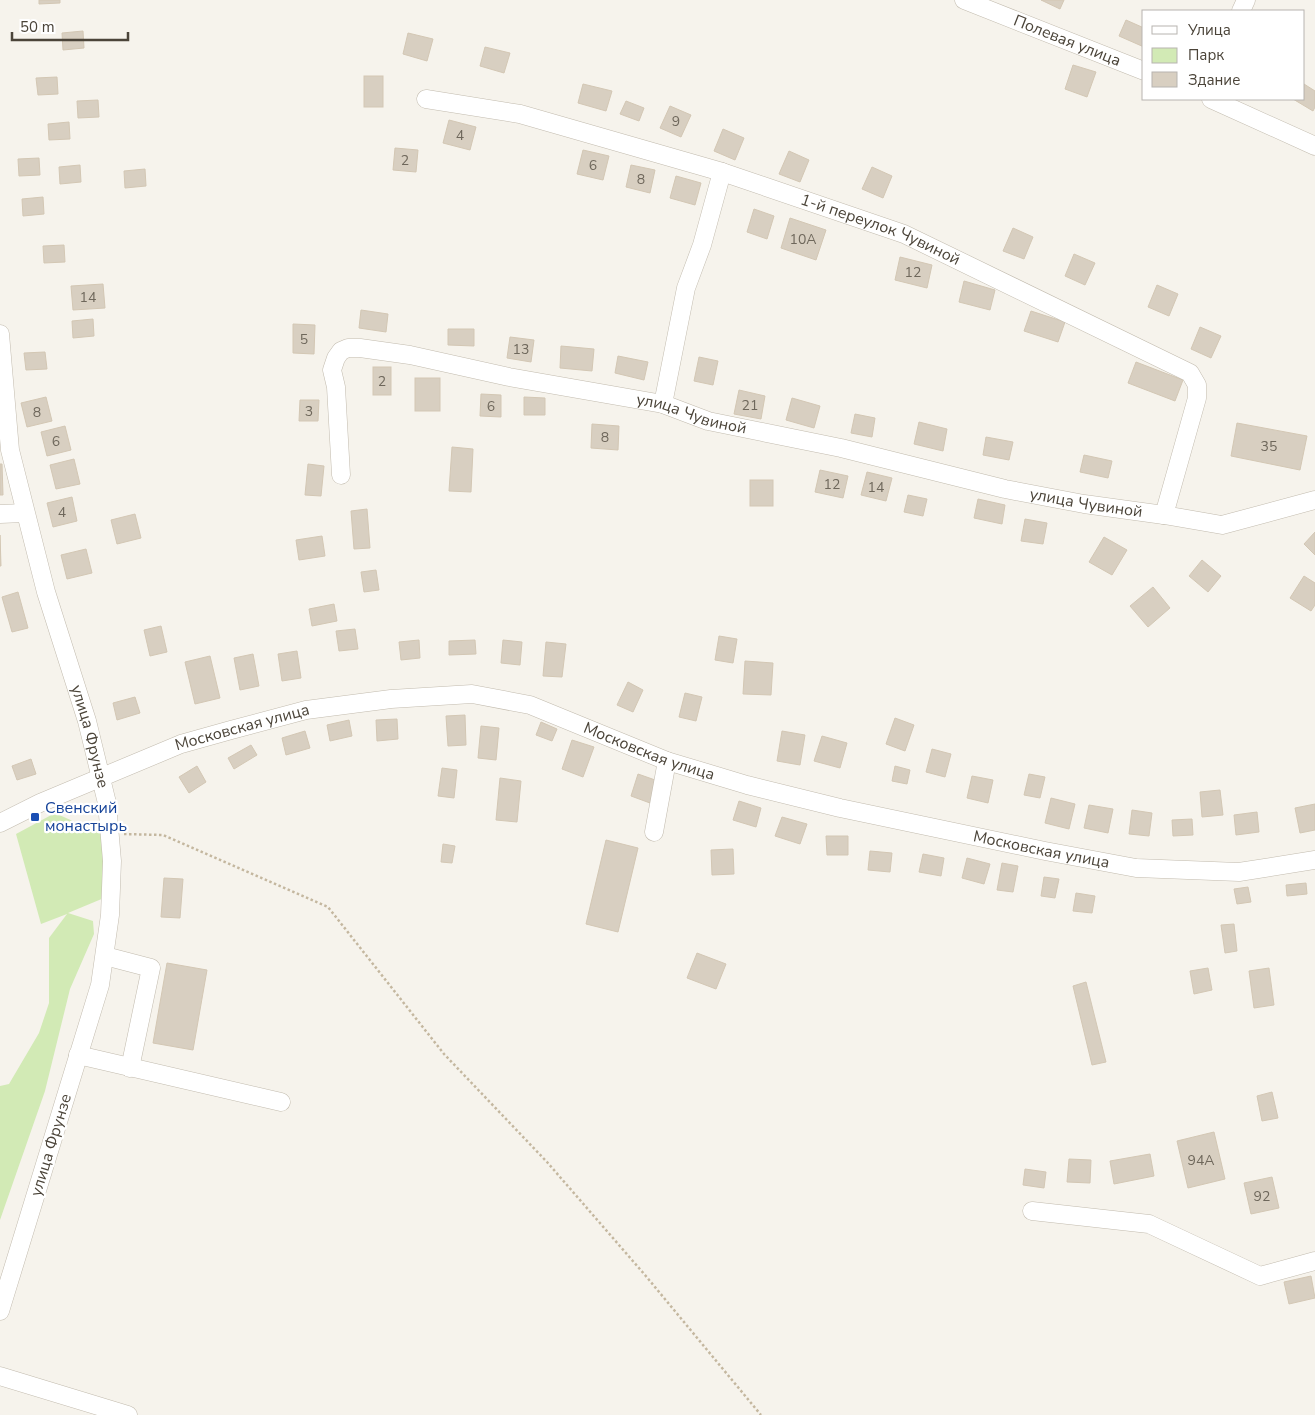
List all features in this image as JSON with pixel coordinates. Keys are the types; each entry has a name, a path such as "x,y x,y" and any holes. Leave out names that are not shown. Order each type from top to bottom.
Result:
{"street":[{"name":"Полевая улица","path":"964,0 1142,70"},
{"name":"1-й переулок Чувиной","path":"426,99 520,114 722,172 904,234 1190,373 1198,385 1196,398 1166,507"},
{"path":"1213,100 1315,146"},
{"path":"662,404 686,288 702,245 722,172"},
{"name":"улица Фрунзе","path":"0,334 10,450 24,513 68,668 87,721 108,803 111,833 110,914 100,985 0,1311"},
{"name":"улица Чувиной","path":"341,475 336,387 332,370 336,358 341,351 348,348 410,355 510,377 662,404 708,421 841,448 1006,490 1084,504 1166,507 1222,525 1315,500"},
{"path":"0,514 24,513"},
{"name":"Московская улица","path":"0,823 40,803 181,744 306,710 391,699 472,694 530,705 667,761 747,785 840,808 1136,868 1239,872 1315,860"},
{"path":"654,832 667,761"},
{"path":"104,956 151,968 130,1068"},
{"path":"78,1056 281,1102"},
{"path":"1032,1211 1149,1224 1260,1276 1315,1261"},
{"path":"0,1376 128,1415"}],"path":[{"path":"111,833 163,835 328,908 444,1054 560,1177 645,1275 761,1415"}],"green space":[{"path":"55,813 106,836 104,898 68,913 93,921 94,934 70,989 45,1091 0,1220 0,1086 9,1084 39,1033 49,1003 49,938 67,914 41,924 16,834"}],"building":[{"path":"39,0 60,0 60,3 39,4"},
{"path":"1041,0 1064,0 1060,9"},
{"path":"1126,20 1142,27 1142,46 1119,36"},
{"path":"83,31 84,48 63,50 62,33"},
{"path":"408,33 433,39 427,61 403,54"},
{"path":"485,47 510,53 504,73 480,66"},
{"path":"1073,65 1096,72 1087,97 1065,89"},
{"path":"364,76 383,76 383,107 364,107"},
{"path":"57,77 58,94 38,95 36,78"},
{"path":"583,84 612,91 606,111 578,103"},
{"path":"1305,85 1315,91 1315,107 1313,111 1295,100 1305,100"},
{"path":"98,100 99,117 78,118 77,101"},
{"path":"626,101 644,108 639,121 620,114"},
{"path":"670,106 691,115 681,137 660,128"},
{"path":"449,120 476,127 470,150 443,143"},
{"path":"69,122 70,139 49,140 48,124"},
{"path":"723,129 744,138 735,160 714,151"},
{"path":"395,148 418,150 416,172 393,170"},
{"path":"583,150 609,156 603,180 577,174"},
{"path":"789,151 809,160 800,182 779,174"},
{"path":"39,158 40,175 19,176 18,159"},
{"path":"80,165 81,182 60,184 59,167"},
{"path":"631,165 655,170 650,193 626,187"},
{"path":"872,167 892,176 883,198 862,189"},
{"path":"145,169 146,186 125,188 124,171"},
{"path":"676,176 701,183 695,205 670,198"},
{"path":"43,197 44,214 23,216 22,199"},
{"path":"754,209 774,216 767,239 747,232"},
{"path":"790,218 826,230 816,260 781,248"},
{"path":"1013,228 1033,237 1024,259 1003,251"},
{"path":"64,245 65,262 44,263 43,246"},
{"path":"1074,254 1095,263 1085,285 1065,276"},
{"path":"900,257 932,265 927,288 895,280"},
{"path":"964,281 995,290 990,310 959,302"},
{"path":"103,284 105,308 73,310 71,286"},
{"path":"1157,285 1178,294 1169,316 1148,307"},
{"path":"361,310 388,314 386,332 359,328"},
{"path":"1031,311 1065,322 1058,342 1024,331"},
{"path":"93,319 94,336 73,338 72,321"},
{"path":"293,324 315,325 314,354 293,353"},
{"path":"1200,327 1221,336 1211,358 1191,349"},
{"path":"448,329 474,329 474,346 448,345"},
{"path":"510,337 534,340 531,362 507,358"},
{"path":"561,346 594,349 592,371 560,368"},
{"path":"45,352 47,369 26,370 24,353"},
{"path":"618,356 648,362 644,380 615,373"},
{"path":"699,357 718,361 713,385 694,381"},
{"path":"1136,362 1183,380 1175,401 1128,383"},
{"path":"373,367 391,367 391,395 373,395"},
{"path":"415,378 440,378 440,411 415,411"},
{"path":"739,390 765,396 761,419 734,414"},
{"path":"481,394 501,395 501,417 480,416"},
{"path":"46,397 52,421 27,427 21,403"},
{"path":"524,397 545,398 545,415 524,415"},
{"path":"792,398 820,406 814,428 786,420"},
{"path":"300,400 319,400 318,421 299,421"},
{"path":"855,414 875,418 872,437 851,433"},
{"path":"919,422 947,429 943,451 914,444"},
{"path":"1237,423 1307,436 1300,470 1231,456"},
{"path":"592,424 619,426 618,450 591,448"},
{"path":"65,426 71,450 47,456 41,432"},
{"path":"986,437 1013,442 1009,460 983,455"},
{"path":"452,447 473,449 471,492 449,491"},
{"path":"1084,455 1112,461 1108,478 1080,472"},
{"path":"74,459 80,484 56,489 50,465"},
{"path":"0,464 2,464 3,495 0,495"},
{"path":"308,464 324,466 321,496 305,495"},
{"path":"820,470 848,476 843,498 815,492"},
{"path":"867,472 892,478 886,501 861,495"},
{"path":"750,480 773,480 773,506 750,506"},
{"path":"908,495 927,499 923,516 904,512"},
{"path":"72,497 77,521 53,527 47,503"},
{"path":"978,499 1005,505 1002,524 974,518"},
{"path":"367,509 370,548 354,549 351,511"},
{"path":"135,514 141,538 117,544 111,520"},
{"path":"1025,519 1047,523 1043,544 1021,541"},
{"path":"1315,532 1315,555 1304,544"},
{"path":"322,536 325,556 299,560 296,540"},
{"path":"1104,537 1127,550 1112,575 1089,562"},
{"path":"86,549 92,573 67,579 61,555"},
{"path":"1202,560 1221,576 1208,592 1189,576"},
{"path":"376,570 379,590 364,592 361,572"},
{"path":"1304,576 1315,583 1315,605 1311,611 1290,598"},
{"path":"1153,587 1170,608 1148,627 1130,606"},
{"path":"18,592 28,628 12,632 2,597"},
{"path":"334,604 337,621 312,626 309,609"},
{"path":"161,626 167,652 150,656 144,630"},
{"path":"355,629 358,649 339,651 336,631"},
{"path":"719,636 737,639 733,663 715,660"},
{"path":"419,640 420,658 401,660 399,642"},
{"path":"475,640 476,654 449,655 449,641"},
{"path":"503,640 522,642 520,665 501,663"},
{"path":"546,642 566,644 562,677 543,676"},
{"path":"297,651 301,678 282,681 278,654"},
{"path":"253,654 259,686 240,690 234,658"},
{"path":"210,656 220,698 195,704 185,662"},
{"path":"745,661 773,663 771,695 743,694"},
{"path":"628,682 643,690 633,712 617,705"},
{"path":"685,693 702,697 696,721 679,717"},
{"path":"135,697 140,713 117,720 113,703"},
{"path":"465,715 466,745 448,746 446,716"},
{"path":"895,718 914,725 905,751 886,744"},
{"path":"397,719 398,739 377,741 376,720"},
{"path":"349,720 352,736 330,741 327,725"},
{"path":"541,722 557,729 552,741 536,735"},
{"path":"481,726 499,728 496,760 478,758"},
{"path":"305,731 310,748 286,755 282,738"},
{"path":"782,731 805,735 800,765 777,761"},
{"path":"822,736 847,743 840,768 814,761"},
{"path":"572,740 594,747 583,777 562,769"},
{"path":"251,745 257,755 234,769 228,758"},
{"path":"932,749 951,754 945,777 926,772"},
{"path":"31,759 36,774 17,780 12,766"},
{"path":"197,766 206,782 189,793 179,777"},
{"path":"895,766 910,770 907,784 892,781"},
{"path":"442,768 457,770 454,798 438,796"},
{"path":"638,774 658,781 650,803 631,796"},
{"path":"1029,774 1045,777 1040,798 1024,795"},
{"path":"972,776 993,780 988,803 967,798"},
{"path":"500,778 521,781 517,822 496,820"},
{"path":"1220,790 1223,815 1202,817 1200,792"},
{"path":"1051,798 1075,804 1069,829 1045,823"},
{"path":"739,801 761,808 756,827 733,820"},
{"path":"1315,804 1315,830 1300,833 1295,808"},
{"path":"1089,805 1113,809 1108,833 1084,828"},
{"path":"1132,810 1152,813 1149,836 1129,834"},
{"path":"1257,812 1259,832 1236,835 1234,815"},
{"path":"782,817 807,824 800,844 775,836"},
{"path":"1192,819 1193,835 1173,836 1172,820"},
{"path":"826,836 848,836 848,855 827,855"},
{"path":"606,840 638,848 618,932 586,924"},
{"path":"443,844 455,846 452,863 441,862"},
{"path":"733,849 734,874 712,875 711,850"},
{"path":"870,851 892,853 890,872 868,870"},
{"path":"923,854 944,858 941,876 919,872"},
{"path":"967,858 990,864 984,884 962,878"},
{"path":"1002,863 1018,866 1013,892 997,890"},
{"path":"1044,877 1059,879 1055,898 1041,896"},
{"path":"164,878 183,879 180,918 161,917"},
{"path":"1306,883 1307,894 1287,896 1286,885"},
{"path":"1248,887 1251,902 1237,904 1234,889"},
{"path":"1076,893 1095,896 1092,913 1073,911"},
{"path":"1234,924 1237,951 1225,953 1221,925"},
{"path":"697,953 726,964 716,989 687,978"},
{"path":"167,963 207,970 193,1050 153,1043"},
{"path":"1208,968 1212,990 1194,994 1190,971"},
{"path":"1269,968 1274,1005 1254,1008 1249,971"},
{"path":"1086,982 1106,1062 1092,1065 1073,986"},
{"path":"1272,1092 1278,1118 1262,1121 1257,1096"},
{"path":"1214,1132 1225,1179 1188,1188 1177,1141"},
{"path":"1150,1154 1154,1176 1114,1184 1110,1161"},
{"path":"1069,1159 1091,1160 1090,1183 1067,1182"},
{"path":"1025,1169 1046,1172 1044,1188 1023,1185"},
{"path":"1272,1177 1279,1208 1251,1214 1244,1183"},
{"path":"1311,1276 1315,1298 1289,1304 1284,1282"}],"place":[{"name":"Свенский монастырь","path":"35,817"}]}
